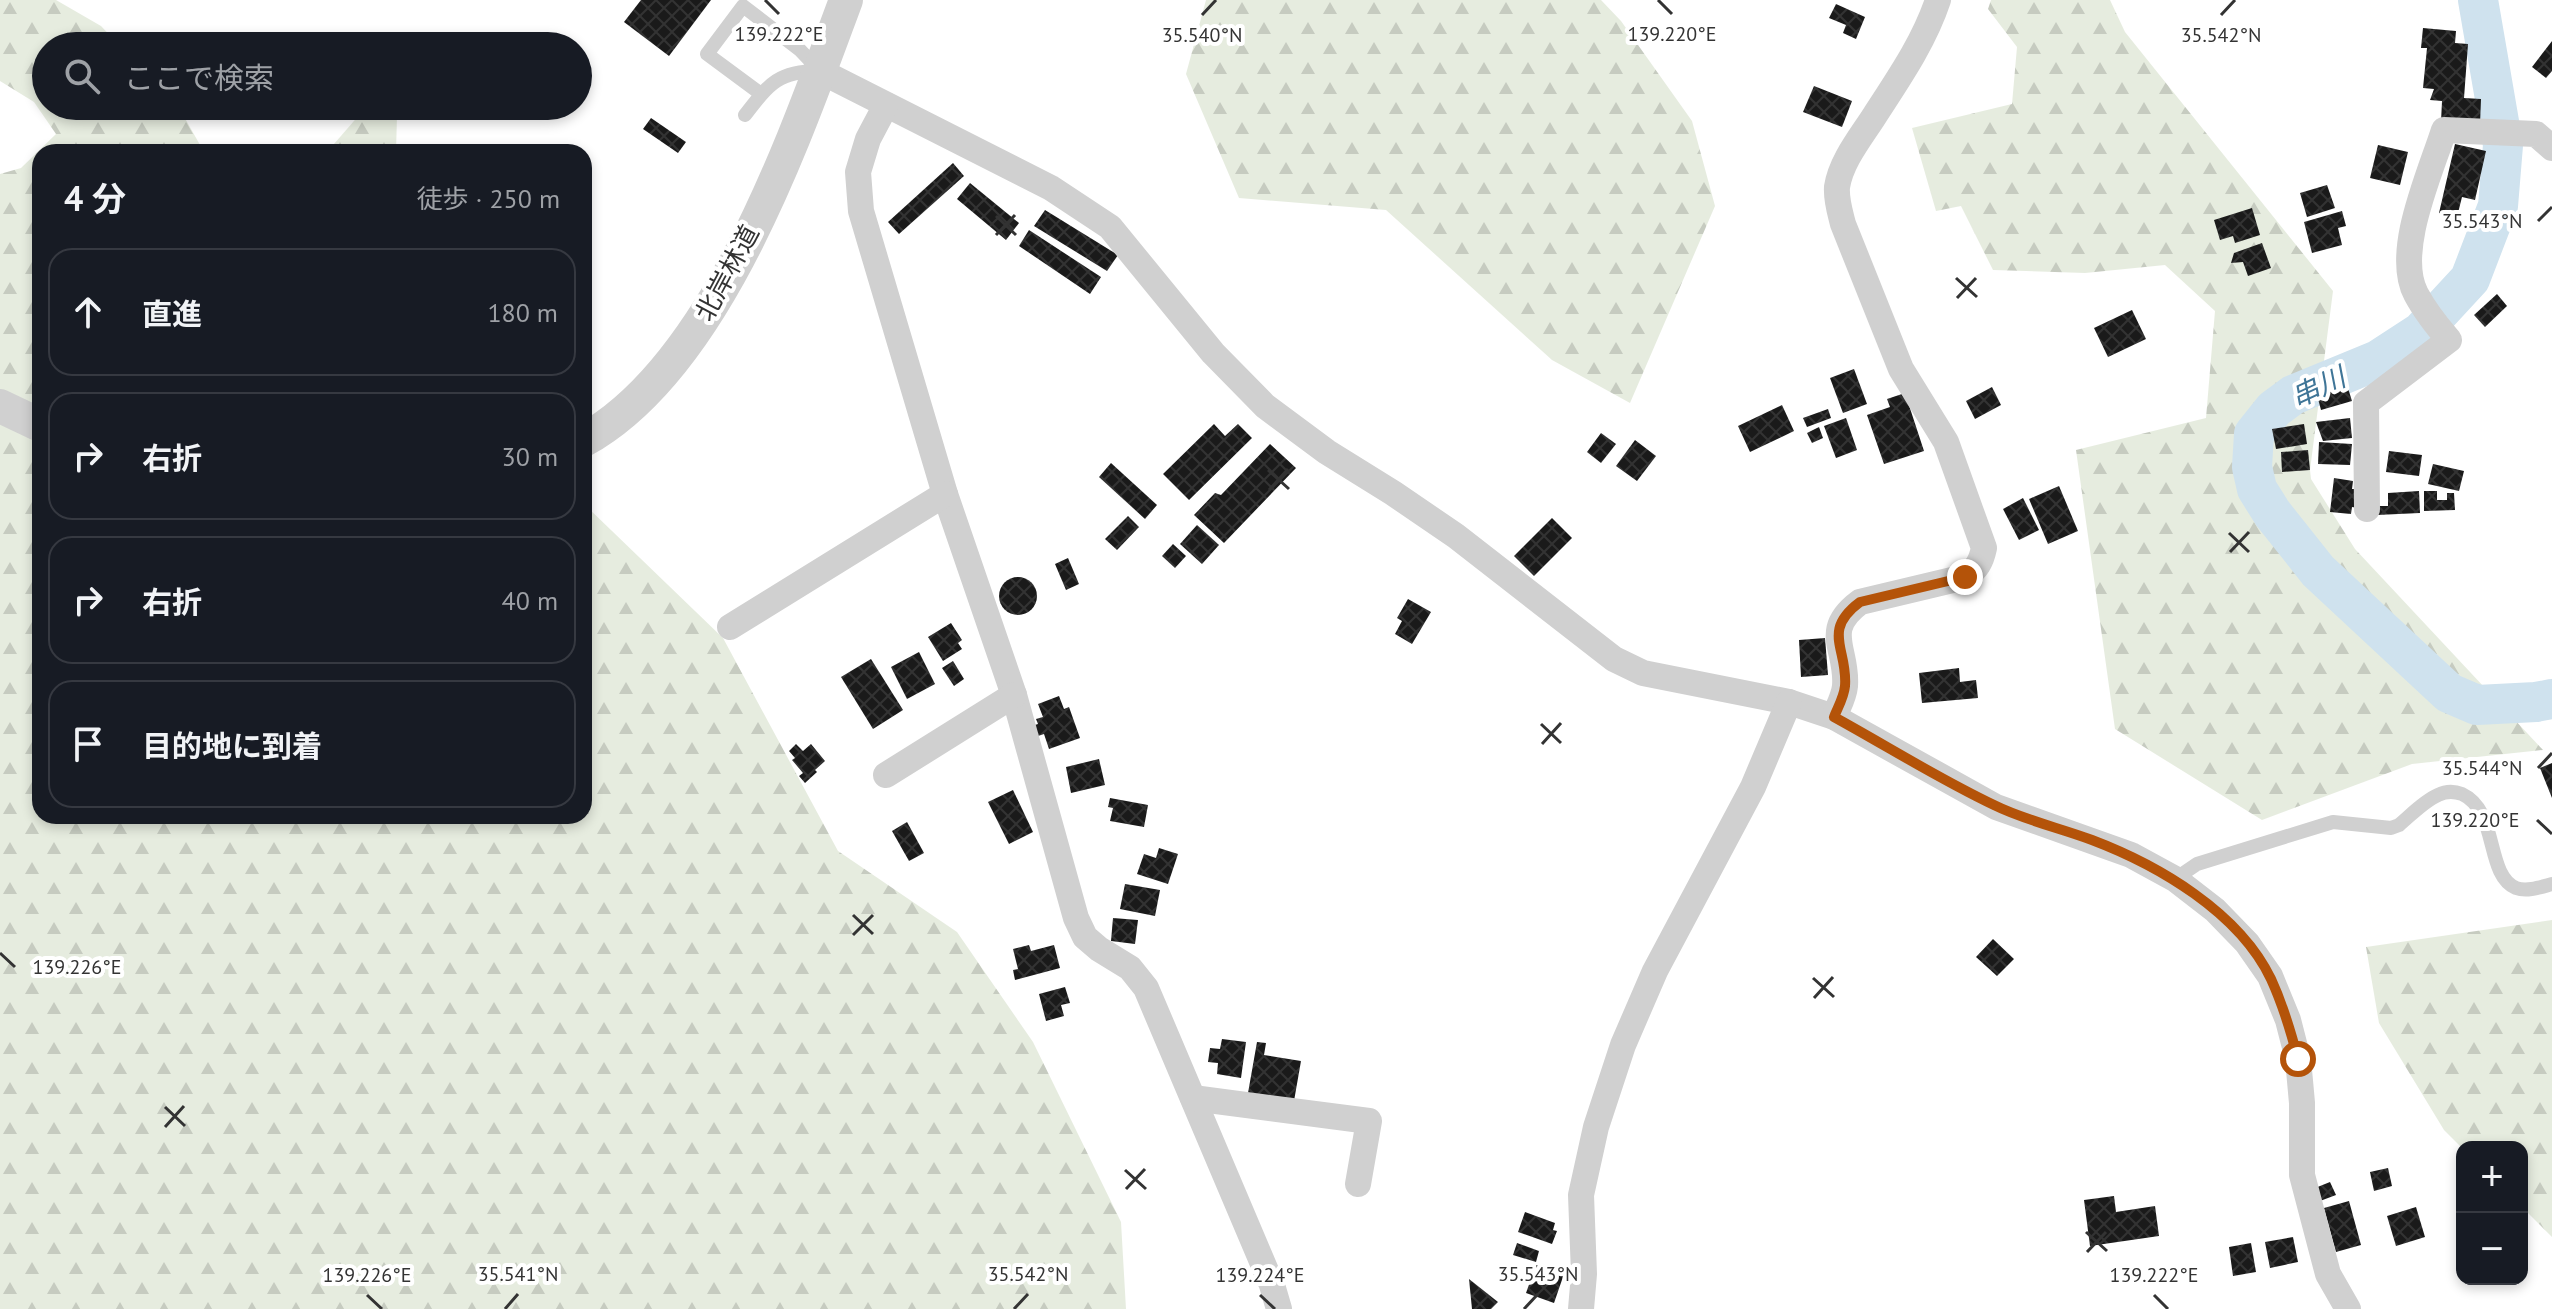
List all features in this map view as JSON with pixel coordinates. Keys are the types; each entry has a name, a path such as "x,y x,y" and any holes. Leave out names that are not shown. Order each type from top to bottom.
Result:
{"street":[{"name":"北岸林道","path":"592,436 633,403 695,332 771,190 846,0"},
{"path":"1834,717 1845,684 1838,634 1841,621 1849,610 1860,602 1965,577 1981,560 1984,548 1946,442 1901,369 1838,205 1837,187 1843,168 1903,72 1931,21 1938,0"},
{"path":"820,71 1051,188 1110,227 1213,353 1265,406 1327,452 1456,536 1614,659 1643,673 1789,702 1834,717 1996,807 2131,855 2175,879 2215,910 2247,943 2270,976 2288,1020 2298,1059 2302,1103 2302,1175 2328,1274 2348,1309"},
{"path":"886,105 868,139 858,172 861,211 945,494 1014,695 1076,918 1085,937 1130,968 1146,988 1272,1285 1279,1309"},
{"path":"2367,509 2366,403 2449,340 2414,292 2409,264 2410,235 2444,130 2536,134 2552,148"},
{"path":"0,406 32,421"},
{"path":"730,627 945,494"},
{"path":"886,775 1014,695"},
{"path":"1581,1309 1584,1274 1581,1195 1596,1127 1623,1045 1655,971 1753,787 1789,702"},
{"path":"1193,1098 1369,1121 1358,1184"}],"lane":[{"path":"761,94 707,54 743,6 800,50 820,71"},
{"path":"745,115 761,94 787,73 820,71"},
{"path":"2175,879 2197,864 2333,822 2391,828 2436,795 2448,791 2470,799 2479,810 2486,822 2500,869 2511,885 2529,889 2552,884"}],"green space":[{"path":"0,0 56,0 107,32 32,32 32,101 0,81"},
{"path":"1206,0 1601,0 1621,21 1692,121 1715,206 1630,403 1552,360 1386,210 1239,198 1186,74"},
{"path":"1991,0 2110,0 2125,32 2333,291 2311,479 2355,549 2543,750 2412,764 2262,820 2115,729 2076,450 2206,418 2215,311 2165,265 2085,273 1993,270 1961,206 1936,211 1912,128 2012,104 2017,47 1988,9"},
{"path":"46,120 186,120 199,144 46,144 56,134"},
{"path":"355,120 397,120 396,144 334,144"},
{"path":"32,157 32,824 592,824 592,512 723,638 838,851 957,932 1033,1042 1121,1222 1126,1309 0,1309 0,174 21,168"},
{"path":"2552,920 2552,1237 2528,1213 2528,1141 2456,1142 2444,1130 2379,1023 2366,947"}],"building":[{"path":"641,0 711,0 669,56 624,22"},
{"path":"1836,4 1865,17 1856,39 1843,33 1846,25 1829,18"},
{"path":"2423,28 2456,31 2455,43 2468,44 2464,98 2481,99 2480,125 2441,122 2442,101 2430,100 2434,89 2423,88 2427,48 2421,48"},
{"path":"2552,41 2552,71 2546,78 2532,67"},
{"path":"1814,86 1852,101 1842,127 1803,112"},
{"path":"651,118 686,142 678,153 643,129"},
{"path":"2455,144 2486,151 2475,200 2462,197 2457,217 2439,213"},
{"path":"2378,145 2408,152 2400,185 2370,178"},
{"path":"953,163 964,176 899,234 888,222"},
{"path":"970,183 1019,223 1006,240 957,199"},
{"path":"2327,185 2335,208 2307,217 2300,193"},
{"path":"2252,208 2260,235 2235,243 2233,236 2220,240 2214,220"},
{"path":"1045,210 1118,255 1107,271 1034,226"},
{"path":"2342,211 2346,226 2338,228 2342,245 2312,253 2304,222"},
{"path":"1029,230 1101,277 1090,294 1019,246"},
{"path":"2262,243 2271,268 2248,276 2243,262 2231,263 2234,253"},
{"path":"2497,294 2507,306 2485,327 2474,315"},
{"path":"2132,310 2146,339 2108,357 2094,328"},
{"path":"1854,369 1867,404 1843,413 1830,378"},
{"path":"2346,382 2352,401 2321,410 2316,391"},
{"path":"1992,387 2001,405 1975,419 1966,401"},
{"path":"1905,393 1924,451 1884,464 1867,415 1890,407 1887,399"},
{"path":"1782,405 1794,431 1750,452 1738,426"},
{"path":"1828,409 1831,418 1807,427 1803,418"},
{"path":"1846,418 1857,450 1836,458 1824,426"},
{"path":"2350,418 2352,438 2323,441 2316,422"},
{"path":"1214,424 1225,436 1238,424 1252,438 1189,500 1163,474"},
{"path":"2304,424 2307,444 2276,449 2272,429"},
{"path":"1819,427 1823,438 1812,443 1807,433"},
{"path":"1601,433 1616,444 1601,463 1587,452"},
{"path":"1635,440 1656,456 1637,481 1616,466"},
{"path":"2319,442 2352,444 2350,465 2318,464"},
{"path":"1270,444 1296,468 1224,543 1194,515 1215,493 1221,495"},
{"path":"2308,450 2310,470 2282,472 2281,452"},
{"path":"2389,451 2422,455 2419,476 2386,472"},
{"path":"1111,463 1157,505 1145,519 1099,477"},
{"path":"2433,464 2464,471 2459,491 2428,484"},
{"path":"2334,478 2353,481 2352,489 2360,489 2358,508 2352,507 2351,514 2330,512"},
{"path":"2059,486 2078,531 2048,544 2029,499"},
{"path":"2419,491 2420,513 2377,515 2377,506 2388,506 2388,493"},
{"path":"2424,491 2437,491 2437,500 2447,500 2447,493 2454,493 2455,510 2424,511"},
{"path":"2023,498 2039,530 2019,540 2003,509"},
{"path":"1128,516 1139,527 1117,550 1105,539"},
{"path":"1552,518 1572,538 1534,576 1514,556"},
{"path":"1197,525 1219,545 1202,564 1180,544"},
{"path":"1173,544 1186,556 1175,568 1162,556"},
{"path":"1068,558 1079,584 1066,590 1055,564"},
{"path":"1018,577 1032,582 1037,596 1032,610 1018,615 1004,610 999,596 1004,582"},
{"path":"1408,599 1431,612 1412,644 1395,634 1402,621 1397,618"},
{"path":"951,623 962,640 958,643 962,649 943,661 928,637"},
{"path":"1825,638 1828,675 1801,677 1799,640"},
{"path":"919,652 935,684 907,699 891,667"},
{"path":"871,659 903,710 873,729 841,677"},
{"path":"953,661 964,679 954,686 942,668"},
{"path":"1959,668 1960,682 1976,680 1978,698 1922,703 1919,673"},
{"path":"1059,696 1064,709 1069,707 1080,738 1049,749 1044,734 1035,737 1031,726 1038,724 1036,719 1043,717 1038,704"},
{"path":"796,744 803,751 811,744 825,761 805,783 799,776 803,773 789,751"},
{"path":"1099,759 1105,785 1071,793 1066,767"},
{"path":"2552,763 2552,798 2540,768"},
{"path":"1013,790 1033,832 1009,844 988,802"},
{"path":"1110,798 1148,805 1144,827 1110,821 1113,808 1108,807"},
{"path":"907,822 924,853 909,861 892,831"},
{"path":"1159,848 1178,854 1168,884 1137,874 1144,854 1156,858"},
{"path":"1125,884 1160,890 1155,916 1120,909"},
{"path":"1113,918 1138,920 1135,944 1111,941"},
{"path":"1993,939 2014,959 1997,976 1976,957"},
{"path":"1029,945 1031,951 1054,945 1060,968 1015,980 1013,970 1018,969 1013,949"},
{"path":"1065,987 1070,1003 1061,1005 1064,1016 1046,1021 1039,994"},
{"path":"1222,1039 1246,1042 1241,1078 1217,1074 1218,1063 1208,1062 1210,1048 1220,1049"},
{"path":"1257,1042 1266,1043 1264,1055 1301,1061 1294,1101 1248,1093"},
{"path":"2388,1168 2392,1186 2374,1191 2370,1172"},
{"path":"2330,1182 2336,1195 2320,1201 2315,1188"},
{"path":"2114,1196 2116,1212 2155,1206 2159,1236 2090,1246 2084,1200"},
{"path":"2349,1201 2361,1245 2336,1252 2324,1208"},
{"path":"2416,1207 2425,1237 2396,1246 2387,1216"},
{"path":"1525,1212 1555,1223 1553,1230 1557,1231 1552,1244 1518,1232"},
{"path":"2293,1237 2298,1262 2270,1268 2265,1242"},
{"path":"1517,1243 1539,1251 1536,1262 1513,1255"},
{"path":"2251,1243 2256,1272 2233,1276 2229,1247"},
{"path":"1536,1265 1564,1274 1554,1303 1526,1293"},
{"path":"1469,1279 1498,1302 1491,1309 1472,1309"}],"waterway":[{"name":"串川","path":"2478,0 2503,145 2498,206 2470,279 2421,332 2378,360 2293,395 2274,409 2254,434 2252,467 2257,489 2272,513 2318,571 2449,693 2477,705 2552,699"}],"route":[{"path":"1965,577 1860,602 1849,610 1841,621 1838,634 1845,684 1834,717 1996,807 2131,855 2175,879 2215,910 2247,943 2270,976 2288,1020 2298,1059"}]}
